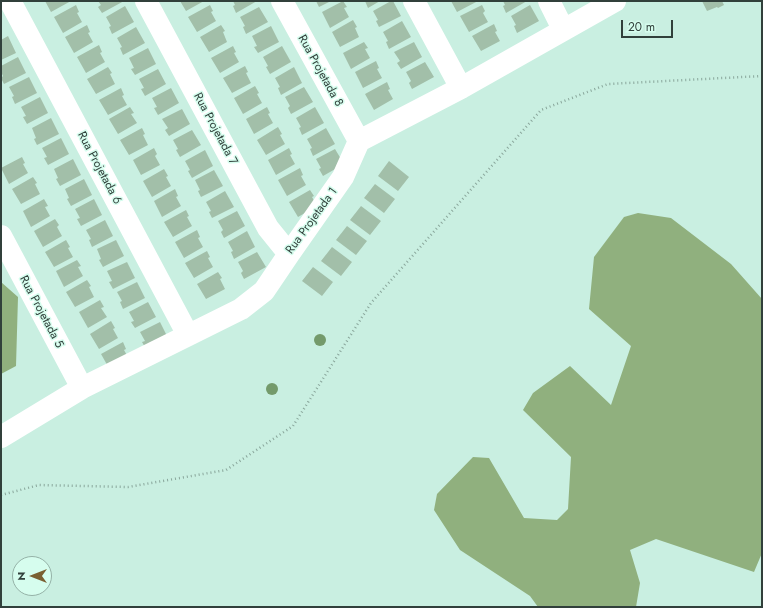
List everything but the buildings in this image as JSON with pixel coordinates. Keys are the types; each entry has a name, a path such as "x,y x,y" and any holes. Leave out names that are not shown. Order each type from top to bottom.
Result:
{"street":[{"name":"Rua Projetada 6","path":"10,1 188,335"},
{"name":"Rua Projetada 7","path":"146,1 268,228 289,254"},
{"name":"Rua Projetada 8","path":"282,1 359,141"},
{"path":"414,1 460,88"},
{"path":"549,1 563,29"},
{"path":"359,141 460,88 615,1"},
{"name":"Rua Projetada 1","path":"1,437 82,388 241,309 264,291 343,177 359,141"},
{"name":"Rua Projetada 5","path":"1,236 82,388"}],"path":[{"path":"1,494 39,485 128,487 226,470 293,426 371,303 541,110 608,84 762,76"}],"green space":[{"path":"638,213 671,218 731,264 762,299 762,553 754,572 656,539 630,550 640,583 636,607 538,607 530,596 460,550 434,510 437,494 473,457 489,458 524,518 557,520 568,509 571,457 523,410 533,393 570,366 611,405 631,346 589,309 594,257 624,217"},
{"path":"1,282 18,297 16,366 1,374"}]}
